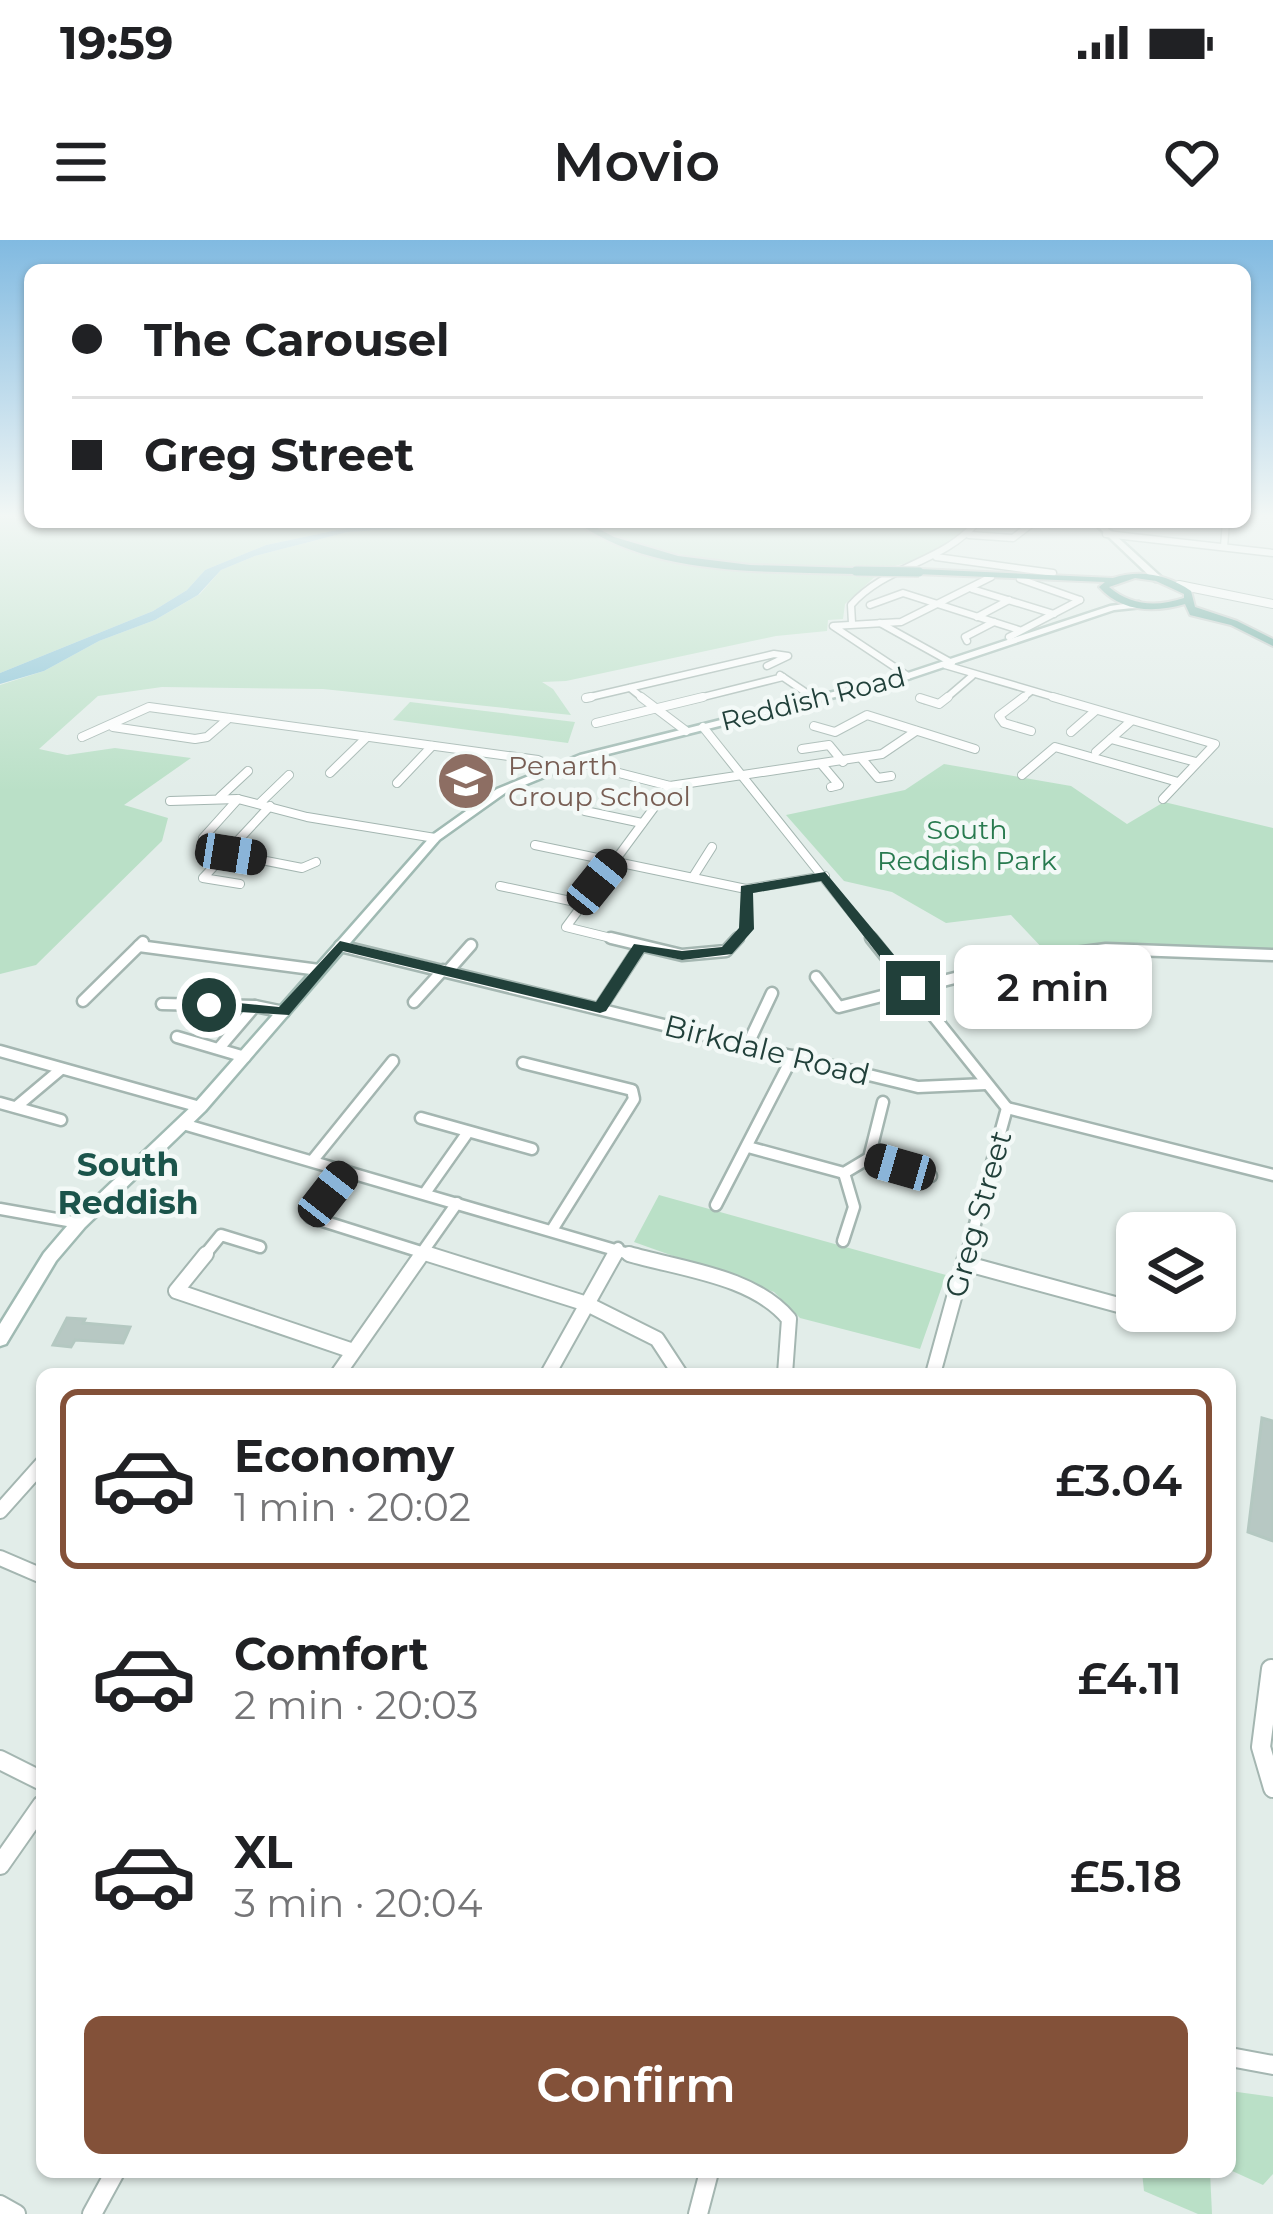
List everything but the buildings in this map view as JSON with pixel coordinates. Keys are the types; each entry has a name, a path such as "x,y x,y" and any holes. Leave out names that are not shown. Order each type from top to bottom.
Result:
{"main road":[{"name":"Reddish Road","path":"0,1339 79,1223 200,1107 435,838 501,791 572,761 949,664 1080,619 1102,606"},
{"path":"1147,606 1234,623 1273,643"},
{"path":"1189,606 1204,615"}],"street":[{"path":"850,606 852,623"},
{"path":"908,676 832,629 852,623 901,622 933,606"},
{"path":"944,606 1019,631"},
{"path":"976,616 996,606"},
{"path":"1031,606 1080,619"},
{"path":"1009,637 1069,606"},
{"path":"967,641 965,638 994,622"},
{"path":"880,623 972,676 1215,744 1163,799"},
{"path":"586,698 755,658 788,656 767,666"},
{"path":"755,658 814,698"},
{"path":"920,698 939,704 972,676"},
{"path":"677,677 704,697"},
{"path":"596,723 783,677"},
{"path":"630,688 686,731"},
{"path":"1030,692 999,716 1004,723 1030,731"},
{"path":"82,737 113,728 140,708 538,760 555,768"},
{"path":"1071,732 1095,710"},
{"path":"814,725 835,731 867,715 975,749"},
{"path":"113,728 195,739 207,736 229,718"},
{"path":"1096,752 1131,721"},
{"name":"Greg Street","path":"703,727 1007,1108 935,1368"},
{"path":"572,761 670,786 862,759 882,754 916,730"},
{"path":"330,773 367,737"},
{"path":"1111,739 1196,762"},
{"path":"397,783 432,746"},
{"path":"802,749 830,746 843,762"},
{"path":"1022,775 1055,747 1178,782"},
{"path":"862,759 878,778 891,776"},
{"path":"824,766 839,784 831,787"},
{"path":"220,797 248,771"},
{"path":"240,884 203,878 231,854 290,775"},
{"path":"670,786 566,927 682,956 726,951 746,929 746,890"},
{"path":"170,801 220,797 435,838"},
{"path":"203,838 238,800"},
{"path":"585,812 642,823"},
{"path":"535,845 746,890 825,876"},
{"path":"693,877 712,847"},
{"path":"231,854 299,873 316,862"},
{"path":"500,886 580,903"},
{"path":"99,1004 79,1001 142,943 319,970"},
{"path":"414,1002 471,945"},
{"name":"Birkdale Road","path":"340,946 918,1087 986,1084"},
{"path":"600,1008 640,947"},
{"path":"943,981 1029,959 1106,949 1273,956"},
{"path":"816,977 839,1007 913,988"},
{"path":"747,1046 772,993"},
{"path":"162,1004 255,1006 284,1012"},
{"path":"220,1047 255,1006"},
{"path":"177,1037 245,1057"},
{"path":"0,1051 200,1107"},
{"path":"716,1205 793,1056"},
{"path":"313,1160 393,1060"},
{"path":"523,1063 632,1090 634,1099 552,1230"},
{"path":"16,1107 60,1070"},
{"path":"748,1147 844,1173 869,1158 884,1102"},
{"path":"0,1103 61,1120"},
{"path":"1007,1108 1273,1174"},
{"path":"421,1118 532,1149"},
{"path":"183,1124 749,1289 775,1301 790,1319 786,1368"},
{"path":"424,1193 467,1132"},
{"path":"869,1158 931,1176"},
{"path":"346,1171 310,1217 587,1304 657,1339 676,1368"},
{"path":"842,1241 854,1207 844,1173"},
{"path":"342,1368 457,1203"},
{"path":"0,1209 79,1223"},
{"path":"260,1247 221,1235 176,1291 353,1351"},
{"path":"551,1368 618,1248"},
{"path":"964,1263 1116,1305"},
{"path":"0,1307 16,1310"},
{"path":"0,1511 36,1471"},
{"path":"0,1558 36,1573"},
{"path":"1271,1669 1261,1752 1264,1776 1273,1788"},
{"path":"0,1760 36,1778"},
{"path":"0,1865 36,1814"},
{"path":"1236,2057 1273,2066"},
{"path":"92,2214 112,2178"},
{"path":"698,2214 707,2178"},
{"path":"0,2205 16,2214"}],"green space":[{"path":"0,606 161,606 153,611 0,673"},
{"path":"179,606 845,606 843,619 828,620 827,631 776,636 566,681 542,682 553,689 571,715 323,689 162,687 98,696 39,749 67,755 115,748 191,758 124,805 168,818 162,841 36,965 0,974 0,685 44,671 99,641"},
{"path":"410,702 575,722 568,743 393,720"},
{"name":"South Reddish Park","path":"944,764 1071,786 1127,824 1164,802 1273,828 1273,951 1126,944 1045,951 1011,915 946,923 892,892 844,881 786,815 905,790"},
{"path":"659,1195 946,1275 920,1349 800,1318 774,1292 634,1242"},
{"path":"1236,2092 1273,2097 1273,2174 1263,2185 1236,2173"},
{"path":"1143,2178 1210,2178 1212,2214 1198,2214 1144,2191"}],"water":[{"path":"179,606 44,671 0,684 0,673 153,611"}],"place":[{"name":"Penarth Group School","path":"466,781"}],"district":[{"name":"South Reddish","path":"128,1183"}],"route":[{"path":"209,1005 284,1012 340,946 600,1008 640,947 682,956 726,951 740,942 746,929 746,890 825,876 913,988"}]}
